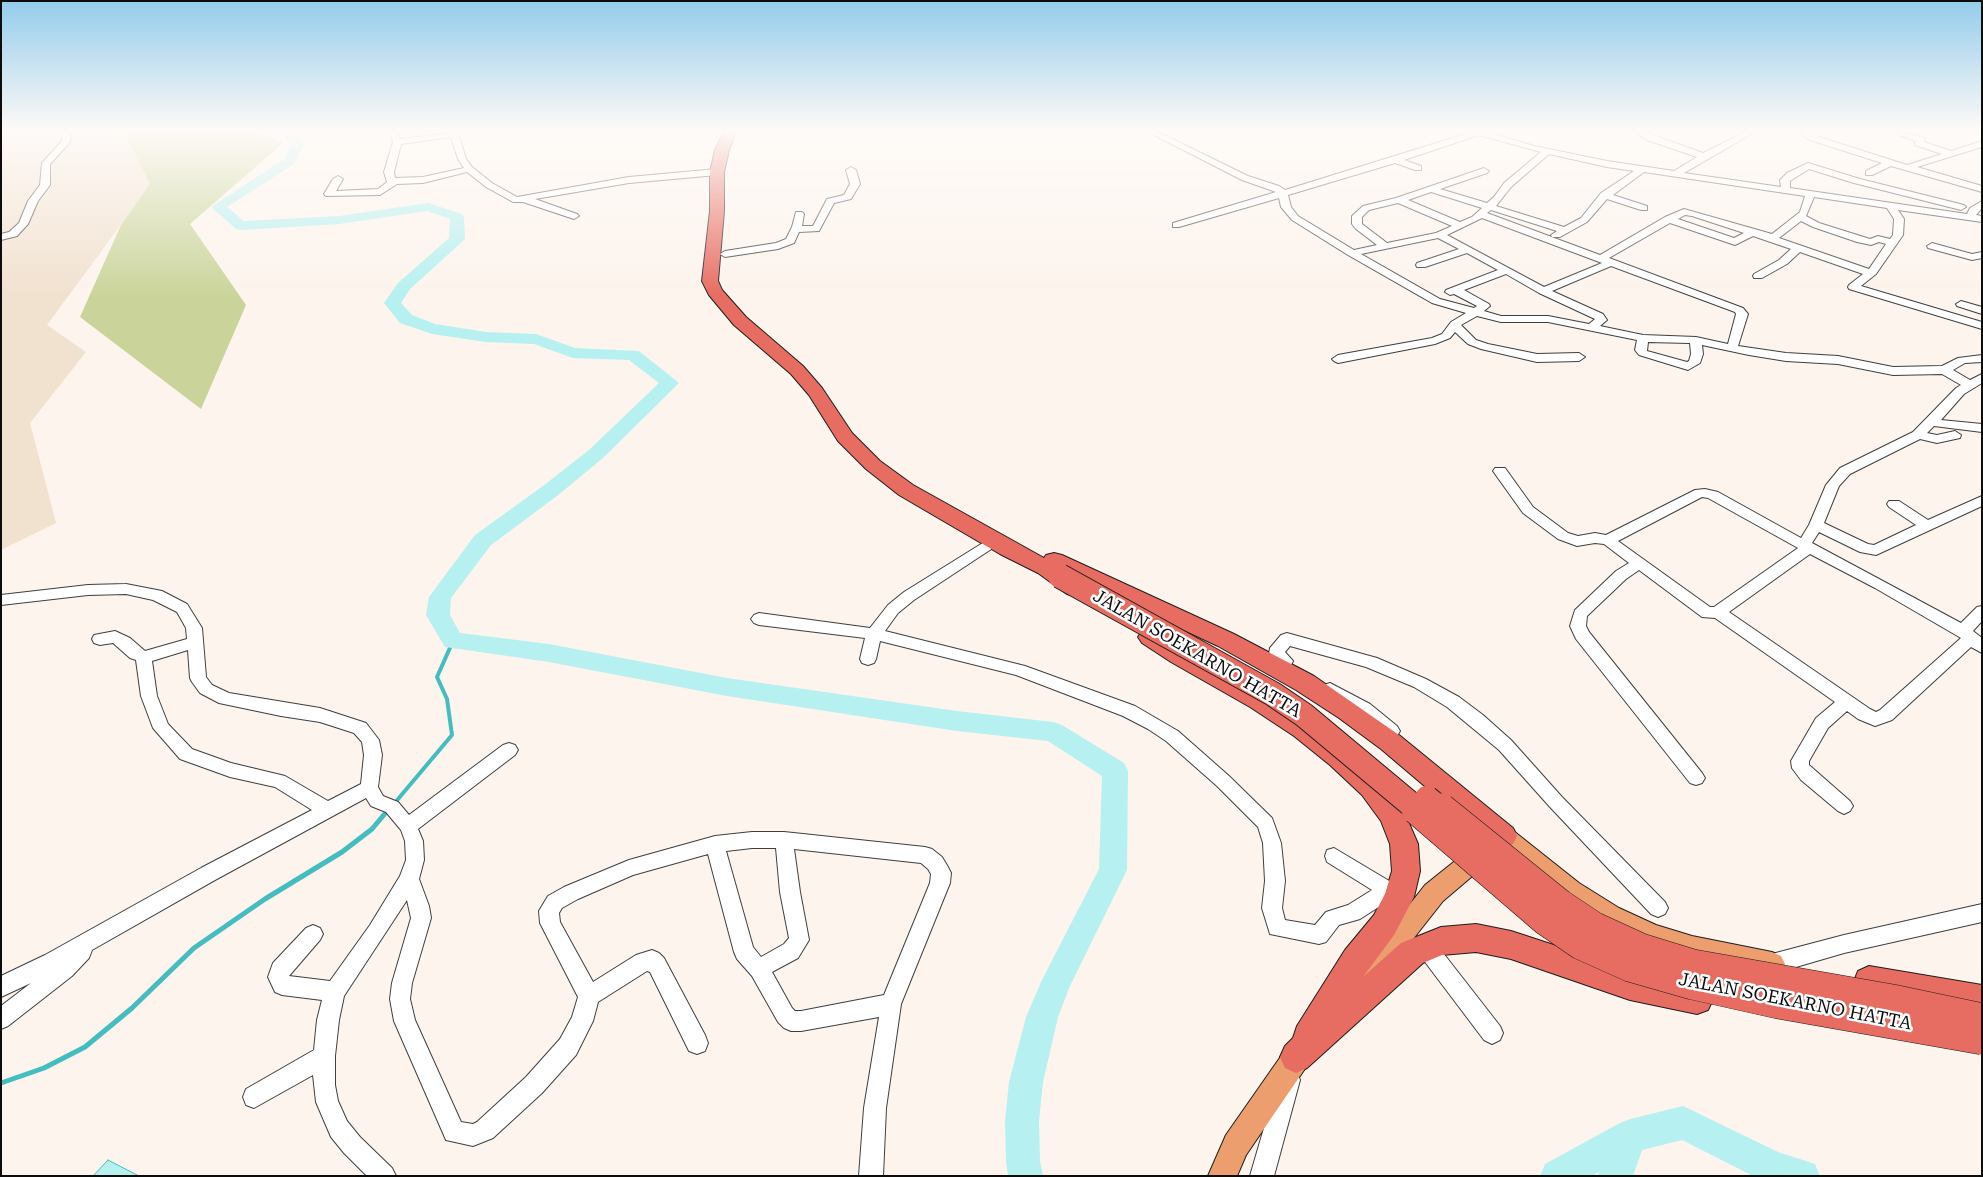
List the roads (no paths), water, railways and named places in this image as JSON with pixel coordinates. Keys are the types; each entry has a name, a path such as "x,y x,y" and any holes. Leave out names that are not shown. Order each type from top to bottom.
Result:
{"highway":[{"path":"716,281 717,187"},
{"path":"716,281 725,254 728,187"},
{"name":"JALAN SOEKARNO HATTA","path":"1982,1018 1693,965 1641,949 1593,927 1560,905 1334,722 1290,690 1173,623 1057,568 994,541 906,490 873,465 845,437 816,392 797,370 740,321 714,292 716,281 815,369 833,390 855,425 888,460 967,513 1057,568 1273,694 1304,715 1497,876 1546,920 1581,944 1630,966 1693,984 1778,1003 1982,1040"},
{"path":"1057,568 1282,664 1390,742 1503,836"},
{"path":"1057,568 1179,656 1259,700 1296,724 1339,758 1371,787 1392,815 1404,844 1406,871 1394,893 1384,925 1356,960 1296,1056"},
{"path":"1296,1056 1412,953 1441,941 1476,938 1511,945 1630,985 1846,1029 1982,1040"},
{"path":"1772,964 1982,1000"}],"main road":[{"path":"1222,1176 1236,1145 1296,1056 1397,940 1434,893 1503,836 1570,891 1610,916 1651,935 1692,948 1772,964"}],"street":[{"path":"1,237 13,234 23,224 33,201 44,187"},
{"path":"333,187 329,194 380,192 387,187"},
{"path":"494,187 516,200 525,200 593,187"},
{"path":"796,230 816,229 830,202 848,197 853,187"},
{"path":"1274,187 1283,193 1286,207 1294,218 1432,300 1475,313 1512,320 1548,318 1643,338 1696,340 1786,357 1838,360 1893,371 1944,370 1962,360 1982,358"},
{"path":"1176,225 1304,187"},
{"path":"1385,246 1359,227 1357,216 1366,208 1399,200 1436,187"},
{"path":"1352,253 1439,235 1461,226 1490,207 1507,187"},
{"path":"1551,239 1584,220 1604,195 1616,187"},
{"path":"1765,187 1890,205 1971,214 1982,204"},
{"path":"1880,187 1982,219"},
{"path":"1430,189 1565,230"},
{"path":"1768,238 1779,235 1804,213 1811,193"},
{"path":"1604,195 1644,208"},
{"path":"525,200 574,216"},
{"path":"1399,200 1461,226"},
{"path":"1846,298 1854,287 1871,272 1898,235 1898,219 1890,205"},
{"path":"725,254 786,243 792,240 799,214"},
{"path":"1480,214 1739,310 1742,314 1732,347"},
{"path":"1799,217 1820,227 1861,240 1871,242 1876,238 1894,243"},
{"path":"1543,291 1607,260 1668,219 1735,242 1752,233 1871,272"},
{"path":"1439,235 1543,291 1599,316 1601,320 1592,327"},
{"path":"1932,246 1972,257 1982,255"},
{"path":"1758,276 1783,262 1798,248"},
{"path":"1421,265 1467,250"},
{"path":"1432,300 1507,270"},
{"path":"1854,287 1982,326"},
{"path":"1338,359 1435,341 1446,336 1455,326 1456,322 1485,307 1484,303 1455,290"},
{"path":"1961,304 1982,311"},
{"path":"1455,326 1472,342 1485,348 1545,360 1579,358"},
{"path":"1643,338 1641,350 1643,353 1688,366 1694,363 1697,354 1696,340"},
{"path":"1944,370 1969,386"},
{"path":"1808,548 1805,544 1816,525 1833,485 1845,472 1918,435 1960,391 1982,378"},
{"path":"1930,422 1982,428"},
{"path":"1918,435 1936,439 1955,435"},
{"path":"1500,471 1528,510 1563,536 1578,541 1595,538 1608,540 1701,611 1712,614 1718,612 1808,548"},
{"path":"1608,540 1700,493 1705,493 1880,584 1972,639"},
{"path":"1816,525 1871,551 1982,500"},
{"path":"1894,504 1926,525"},
{"path":"868,659 874,634 883,619 909,596 994,541"},
{"path":"1638,564 1622,575 1580,614 1578,626 1582,635 1696,778"},
{"path":"1,600 88,590 126,588 156,595 182,608 194,628 198,678 206,689 225,699 281,710 320,715 360,728 370,740 379,799 408,826 414,841 415,860 409,878 377,931 335,992 328,1020 324,1056 324,1085 326,1102 339,1128 352,1145 384,1176"},
{"path":"1718,612 1847,702 1872,718 1878,718 1886,715 1972,639 1982,611"},
{"path":"759,619 874,634 1019,670 1129,712 1172,736 1223,781 1266,824 1272,843 1275,882 1272,908 1277,928 1319,935 1333,918 1353,913 1394,893"},
{"path":"100,639 114,637 124,642 136,654 144,657 194,643"},
{"path":"1400,738 1364,709 1282,664 1277,654 1282,642 1286,639 1371,662 1420,683 1453,702 1478,720 1505,745 1556,802 1658,908"},
{"path":"144,657 149,696 161,728 186,754 230,770 279,781 302,793 327,810"},
{"path":"1844,806 1806,776 1801,768 1800,761 1822,723 1847,702"},
{"path":"408,826 509,750"},
{"path":"1,988 96,938 327,810 379,799"},
{"path":"409,878 420,906 421,918 402,983 400,999 405,1021 454,1132 473,1135 485,1130 534,1086 568,1047 582,1021 588,996 548,916 551,907 571,893 629,868 682,852 715,844 752,840 784,840 925,855 935,863 941,873 940,883 891,1004 875,1108 871,1176"},
{"path":"759,969 790,951 799,940 790,892 784,840"},
{"path":"715,844 744,952 759,969 785,1015 791,1021 801,1021 891,1004"},
{"path":"1334,856 1394,893"},
{"path":"1772,964 1844,944 1982,913"},
{"path":"313,934 280,970 278,977 282,985 335,992"},
{"path":"1,1019 64,969 96,938"},
{"path":"1426,947 1467,998 1492,1034"},
{"path":"588,996 643,962 652,960 657,965 697,1043"},
{"path":"254,1097 324,1056"},
{"path":"1262,1176 1270,1140 1276,1131 1296,1056"}],"water":[{"path":"108,1160 139,1176 93,1176"}],"waterway":[{"path":"249,187 218,207 241,226 339,220 428,207 457,217 457,239 404,286 392,303 406,319 432,329 486,337 536,339 573,353 633,355 670,383 596,454 550,491 483,540 440,597 438,615 453,641 549,653 727,687 957,721 1053,732 1115,771 1113,870 1057,980 1042,1017 1026,1082 1022,1121 1023,1161 1026,1176"},
{"path":"393,805 452,735 447,699 437,677 453,641"},
{"path":"1,1083 44,1068 85,1047 132,1008 194,948 265,899 342,852 372,829 388,810"},
{"path":"1630,1136 1683,1123 1774,1168 1803,1176"},
{"path":"1557,1176 1630,1136"},
{"path":"1615,1176 1630,1136"}]}
